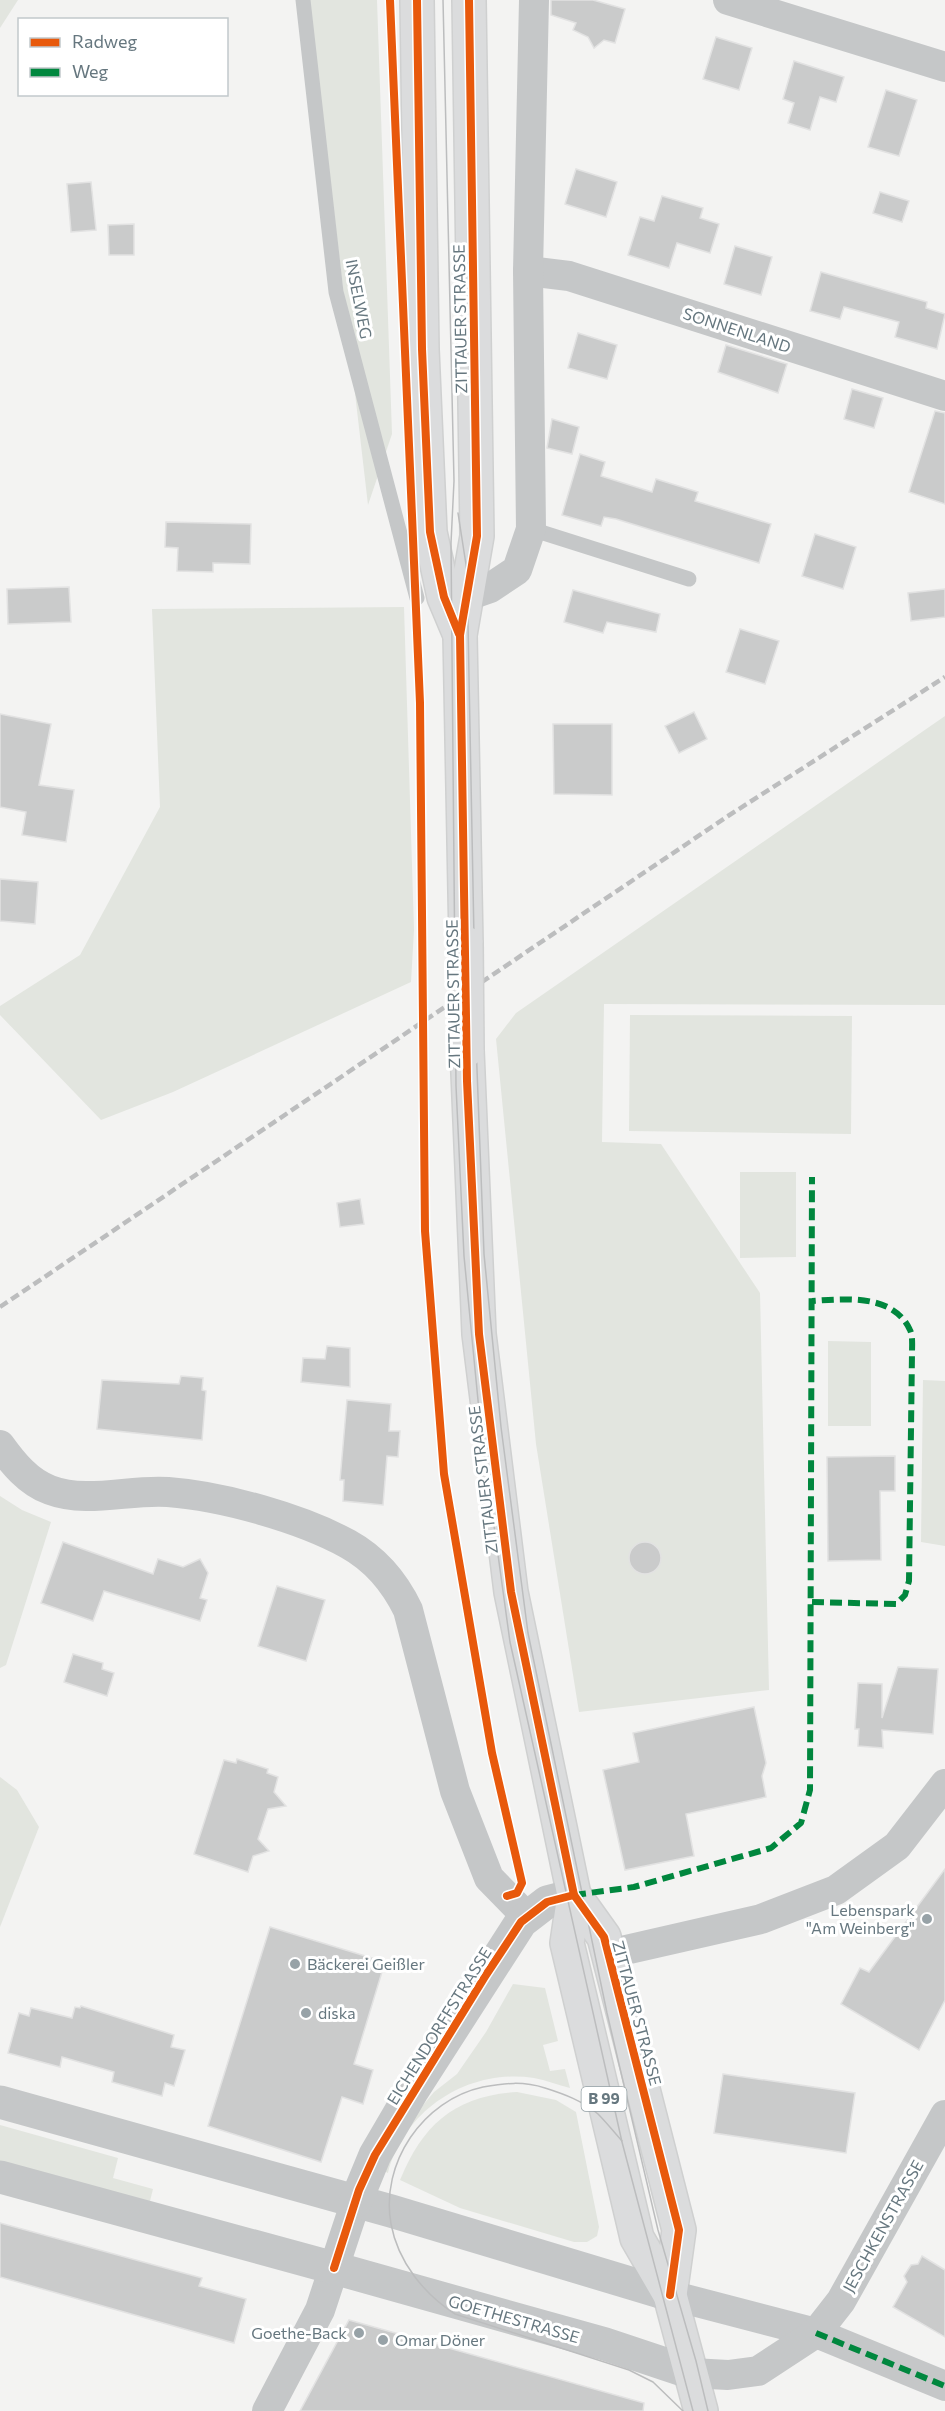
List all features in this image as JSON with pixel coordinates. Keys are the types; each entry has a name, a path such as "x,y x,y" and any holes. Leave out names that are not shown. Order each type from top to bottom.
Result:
{"main road":[{"name":"ZITTAUER STRASSE","path":"417,0 422,338 429,521 443,597 460,635 467,1050 479,1334 511,1592 574,1895 567,1943 637,2238 670,2295 700,2411"},
{"name":"ZITTAUER STRASSE","path":"443,597 477,536 469,0"},
{"name":"ZITTAUER STRASSE","path":"574,1895 604,1937 679,2230 670,2295"}],"street":[{"path":"443,597 490,588 517,570 531,529 528,271 534,0"},
{"path":"728,0 945,67"},
{"name":"SONNENLAND","path":"528,271 568,276 945,396"},
{"path":"0,1445 18,1469 48,1490 71,1495 168,1492 238,1503 318,1530 349,1544 372,1561 398,1588 408,1610 455,1791 489,1878 527,1917"},
{"path":"608,1954 761,1918 836,1890 897,1846 945,1784"},
{"name":"EICHENDORFFSTRASSE","path":"356,2201 375,2155 413,2090 521,1922 546,1902 574,1895"},
{"path":"0,2102 356,2201 670,2295 816,2333 945,2386"},
{"name":"JESCHKENSTRASSE","path":"692,2373 728,2375 758,2371 816,2333 841,2301 945,2115"},
{"name":"GOETHESTRASSE","path":"0,2177 605,2344 692,2373"},
{"path":"267,2411 320,2310 356,2201"}],"lane":[{"name":"INSELWEG","path":"303,0 336,292 443,597"},
{"path":"531,529 689,579"}],"shaded area":[{"path":"0,0 18,0 0,28"},
{"path":"300,0 377,0 392,434 368,505 318,75"},
{"path":"404,607 414,930 411,982 173,1092 101,1120 0,1015 0,1006 80,955 160,807 152,609"},
{"path":"945,716 945,1005 604,1004 602,1142 661,1144 760,1293 769,1690 579,1712 536,1444 496,1039 516,1013"},
{"path":"630,1015 852,1016 851,1134 629,1131"},
{"path":"740,1172 796,1172 796,1257 740,1258"},
{"path":"828,1341 871,1342 871,1426 828,1426"},
{"path":"923,1380 945,1381 945,1546 921,1542"},
{"path":"0,1496 22,1510 51,1522 6,1665 0,1668"},
{"path":"0,1777 17,1790 39,1827 0,1927"},
{"path":"513,1984 545,1988 558,2041 543,2045 550,2071 565,2069 570,2088 534,2078 509,2077 486,2080 463,2087 442,2098 424,2113 408,2130 396,2150 388,2173 380,2169 419,2110 434,2092 457,2074 486,2032"},
{"path":"517,2092 556,2100 576,2112 599,2227 597,2236 587,2242 574,2242 460,2208 400,2180 419,2143 444,2116 476,2100"},
{"path":"0,2125 118,2158 113,2178 153,2189 148,2209 0,2169"}],"building":[{"path":"551,0 593,0 625,9 615,43 604,40 594,48 588,37 573,30 576,23 551,15"},
{"path":"716,37 752,48 739,90 703,79"},
{"path":"794,61 844,77 836,102 820,97 810,130 788,123 794,103 783,99"},
{"path":"886,90 917,100 899,156 868,147"},
{"path":"576,169 617,182 606,217 565,204"},
{"path":"91,182 96,230 71,232 67,184"},
{"path":"880,192 909,201 902,222 873,213"},
{"path":"662,196 703,208 700,218 719,224 710,253 677,243 669,268 628,255 640,217 654,221"},
{"path":"134,224 134,255 109,255 108,225"},
{"path":"735,246 772,257 761,295 724,284"},
{"path":"821,272 927,302 926,308 945,314 937,349 895,337 899,322 844,307 840,319 810,311"},
{"path":"578,333 617,345 607,379 568,368"},
{"path":"726,345 787,364 778,393 718,372"},
{"path":"852,389 883,398 874,428 844,419"},
{"path":"935,411 945,413 945,504 909,492"},
{"path":"552,419 579,427 572,454 547,448"},
{"path":"580,454 605,462 601,476 652,492 656,479 698,492 695,501 771,524 759,563 616,519 604,517 601,526 562,515"},
{"path":"166,522 251,524 250,564 213,563 213,572 177,571 178,548 165,547"},
{"path":"815,534 856,547 843,589 802,576"},
{"path":"69,587 71,622 8,624 7,589"},
{"path":"945,589 945,617 911,621 908,593"},
{"path":"573,590 660,614 656,632 607,622 603,633 564,622"},
{"path":"740,629 779,641 765,684 726,672"},
{"path":"694,712 707,739 679,753 665,726"},
{"path":"0,714 51,724 39,785 74,790 66,842 22,835 26,812 0,807"},
{"path":"553,724 612,724 612,795 554,794"},
{"path":"0,879 38,882 35,924 0,921"},
{"path":"360,1199 364,1224 340,1227 337,1203"},
{"path":"327,1346 350,1348 350,1387 301,1382 303,1358 325,1359"},
{"path":"181,1376 203,1378 202,1390 206,1391 202,1440 97,1429 102,1380 179,1384"},
{"path":"347,1400 391,1404 389,1431 400,1431 398,1457 387,1456 383,1505 343,1501 344,1480 340,1480"},
{"path":"895,1456 895,1491 880,1491 881,1560 828,1561 827,1457"},
{"path":"63,1542 153,1574 158,1559 183,1567 200,1559 208,1573 200,1598 207,1600 200,1621 104,1591 93,1621 41,1603"},
{"path":"645,1542 656,1547 661,1558 656,1569 645,1574 634,1569 629,1558 634,1547"},
{"path":"277,1586 325,1600 306,1661 258,1646"},
{"path":"73,1654 103,1663 102,1669 114,1673 107,1696 64,1682"},
{"path":"898,1667 938,1669 933,1734 882,1730 883,1748 858,1746 859,1729 855,1729 858,1683 882,1684 882,1718"},
{"path":"754,1707 766,1763 762,1776 766,1797 686,1814 694,1856 625,1870 603,1770 639,1762 633,1733"},
{"path":"237,1759 268,1769 267,1773 278,1777 274,1792 286,1806 268,1809 258,1839 269,1851 253,1856 248,1872 194,1854 224,1760 236,1763"},
{"name":"Lebenspark \"Am Weinberg\"","path":"945,1869 945,2000 919,2050 841,2004 860,1968 869,1972"},
{"name":"diska","path":"270,1927 385,1962 354,2064 373,2070 363,2104 342,2097 321,2162 208,2126"},
{"path":"81,2006 174,2035 171,2047 185,2050 174,2086 165,2083 162,2096 112,2082 114,2072 62,2057 60,2067 8,2053 19,2013 29,2016 31,2008 72,2018 75,2007 80,2008"},
{"path":"723,2074 855,2093 846,2153 714,2133"},
{"path":"0,2223 202,2278 199,2286 246,2299 234,2343 0,2277"},
{"path":"922,2256 945,2270 945,2337 893,2307 907,2282 904,2276 911,2265 918,2264"},
{"path":"349,2320 644,2403 643,2411 300,2411"}],"tram line":[{"path":"443,0 454,481 451,543 456,1086 464,1256 481,1431 510,1642 622,2142 693,2411"},
{"path":"458,513 467,571 476,1043 484,1254 501,1427 528,1633 607,2013 658,2230 708,2411"},
{"path":"622,2141 592,2109 573,2098 545,2088 529,2084 506,2084 483,2087 461,2094 442,2105 425,2120 410,2137 399,2157 392,2179 389,2201 394,2238 414,2276 433,2297 455,2314 629,2370 653,2382 683,2411"}],"railway":[{"path":"0,1307 728,816 945,677"}],"marked path":[{"path":"574,1895 634,1887 771,1848 801,1823 810,1790 812,1177"},
{"path":"812,1301 838,1299 880,1304 902,1318 911,1332 912,1345 909,1581 905,1595 896,1604 812,1602"},
{"path":"816,2333 945,2386"}],"cycle path":[{"path":"390,0 420,703 425,1231 444,1474 492,1753 522,1883 517,1893 507,1896"},
{"path":"417,0 422,349 430,532 444,597 459,634"},
{"path":"469,0 477,536 460,635 467,1081 479,1334 511,1592 574,1895 604,1937 679,2230 670,2295"},
{"path":"334,2268 359,2190 375,2155 486,1975 521,1922 547,1902 574,1895"}],"place":[{"name":"Lebenspark \"Am Weinberg\"","path":"927,1919"},
{"name":"Bäckerei Geißler","path":"295,1964"},
{"name":"diska","path":"306,2013"},
{"name":"Goethe-Back","path":"359,2333"},
{"name":"Omar Döner","path":"383,2340"}]}
